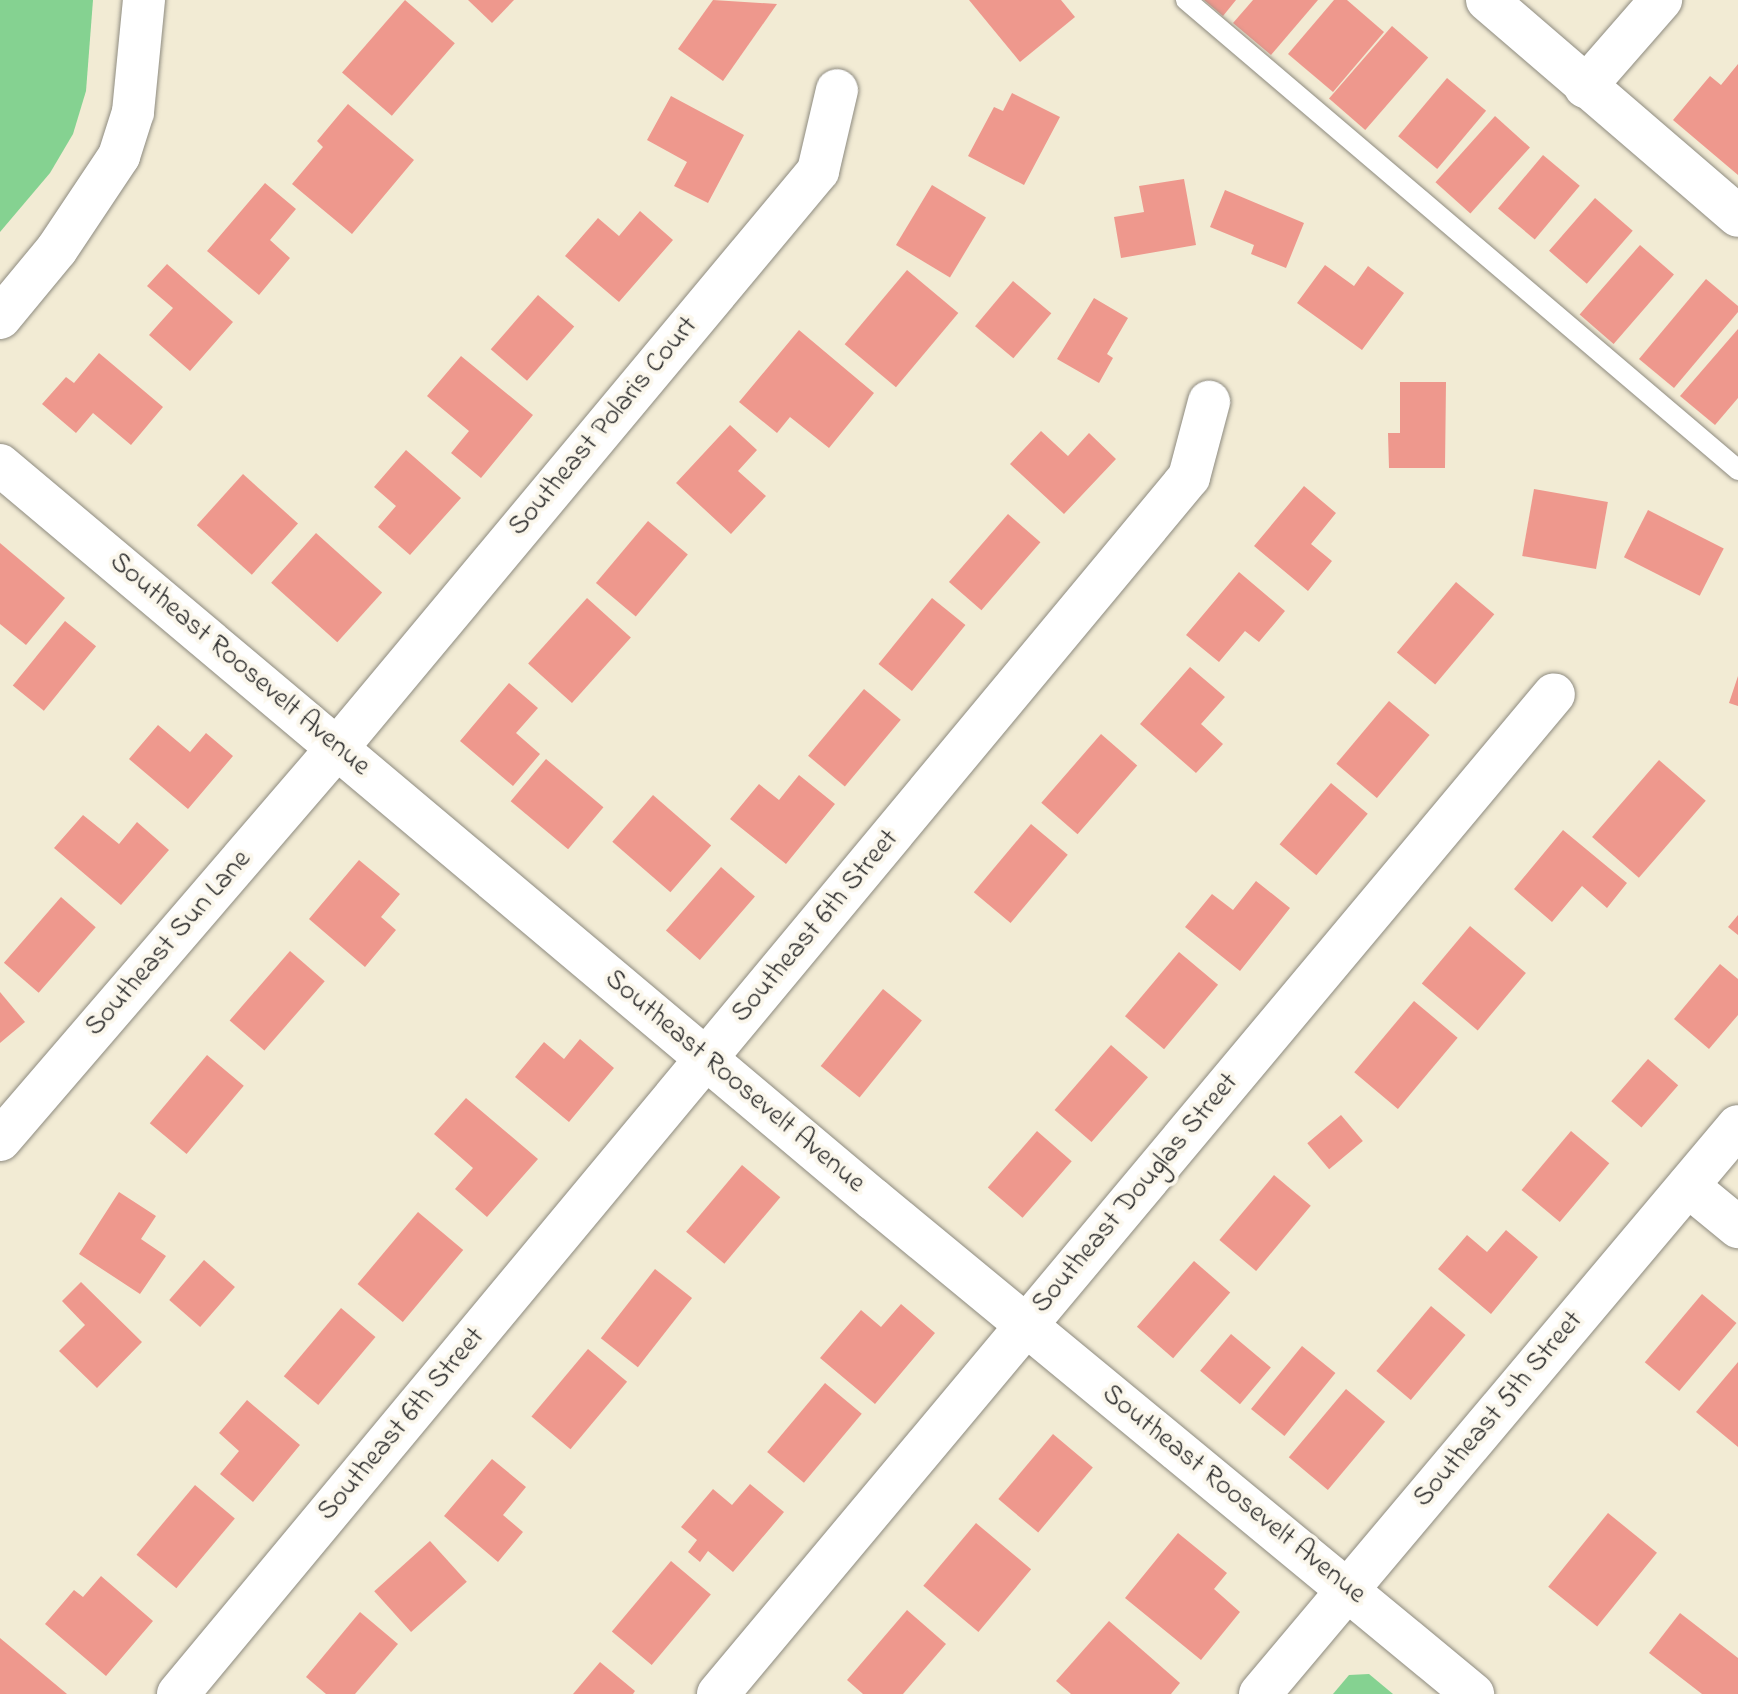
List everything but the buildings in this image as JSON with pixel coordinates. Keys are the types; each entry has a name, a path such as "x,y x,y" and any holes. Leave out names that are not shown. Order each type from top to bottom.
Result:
{"street":[{"path":"0,318 57,249 119,156 133,112 144,0"},
{"path":"1487,0 1738,216"},
{"path":"1585,87 1661,0"},
{"name":"Southeast Polaris Court","path":"338,747 818,171 837,90"},
{"name":"Southeast 6th Street","path":"178,1694 1189,477 1209,402"},
{"name":"Southeast Roosevelt Avenue","path":"0,465 1025,1326 1349,1589 1473,1694"},
{"name":"Southeast Douglas Street","path":"718,1694 1554,694"},
{"name":"Southeast Sun Lane","path":"0,1140 338,747"},
{"name":"Southeast 5th Street","path":"1260,1694 1738,1126"},
{"path":"1688,1186 1738,1227"}],"lane":[{"path":"1186,0 1738,470"}],"green space":[{"path":"0,0 93,0 86,91 73,134 50,173 0,232"},
{"path":"1369,1674 1393,1694 1333,1694 1349,1675"}]}
